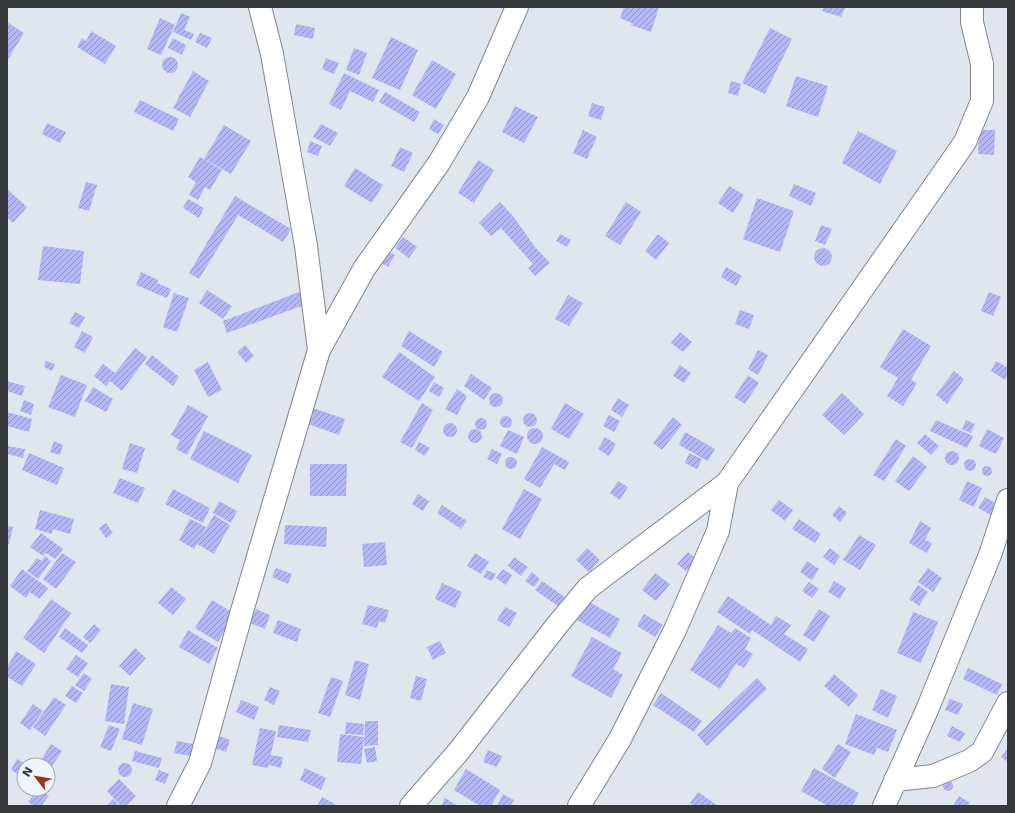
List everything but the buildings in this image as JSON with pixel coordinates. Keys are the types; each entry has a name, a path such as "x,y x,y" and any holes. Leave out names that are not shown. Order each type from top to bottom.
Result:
{"street":[{"path":"260,7 272,54 306,246 318,350"},
{"path":"178,806 200,763 242,610 318,350 364,270 439,163 478,97 517,7"},
{"path":"411,806 459,751 588,588 726,483 965,142 982,101 982,64 972,22 972,7"},
{"path":"579,806 620,739 675,630 718,531 726,483"},
{"path":"884,806 927,710 990,554 1008,500"},
{"path":"895,780 933,776 969,761 982,752 1008,703"}]}
